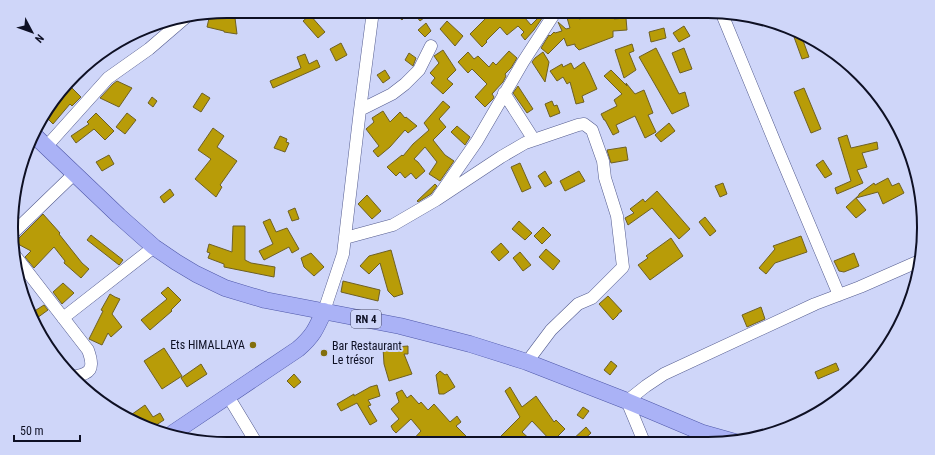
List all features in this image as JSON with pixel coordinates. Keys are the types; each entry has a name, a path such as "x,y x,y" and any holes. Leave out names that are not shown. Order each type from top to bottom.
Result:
{"main road":[{"name":"RN 4","path":"41,142 118,216 154,247 196,274 225,288 265,300 400,326 470,344 527,362 719,437"},
{"path":"176,431 298,349 316,330 324,311"}],"street":[{"path":"324,311 343,254 372,18"},
{"path":"436,200 477,140 523,62 551,18"},
{"path":"724,18 839,295"},
{"path":"41,142 108,78 149,49 178,24"},
{"path":"360,110 392,94 405,84 419,70 431,46"},
{"path":"504,94 534,140"},
{"path":"345,238 393,224 436,200 525,143 584,124 592,130 603,161 605,178 617,216 623,267 592,298 578,304 551,330 527,362"},
{"path":"18,228 74,174"},
{"path":"63,318 154,247"},
{"path":"642,437 627,401 664,374 815,304 860,287 914,263"},
{"path":"21,264 88,350 92,364 90,370 84,375 79,376"},
{"path":"228,396 253,437"}],"building":[{"path":"235,18 237,34 224,32 207,27 209,19"},
{"path":"306,18 313,18 325,32 318,38 303,21"},
{"path":"486,18 525,18 531,25 538,18 542,18 525,40 521,35 524,32 518,26 507,35 500,27 482,47 470,34"},
{"path":"567,18 626,18 627,30 613,31 613,37 579,50 575,44 567,46 564,38 548,54 541,48 549,35 550,36 554,32 562,31 558,22 566,29 570,28"},
{"path":"447,21 463,36 455,46 440,29"},
{"path":"426,23 431,31 425,37 418,30"},
{"path":"684,26 690,36 679,42 673,33"},
{"path":"664,28 666,38 651,42 649,32"},
{"path":"794,37 803,42 809,57 802,59"},
{"path":"341,43 347,55 336,61 330,49"},
{"path":"632,44 634,51 629,53 636,70 624,78 615,50"},
{"path":"656,48 679,94 685,92 689,106 672,114 639,57"},
{"path":"684,48 692,69 680,73 672,53"},
{"path":"443,50 456,70 447,79 453,84 443,94 431,83 435,78 430,73 439,63 434,56"},
{"path":"509,51 517,58 505,74 506,76 503,82 492,94 494,97 493,99 485,107 475,97 487,84 472,69 468,73 458,62 468,52 474,59 478,56 489,67 493,62 496,65"},
{"path":"543,52 549,62 545,82 532,62"},
{"path":"409,53 416,58 413,66 405,60"},
{"path":"305,54 309,64 317,60 320,67 273,88 270,81 301,68 297,57"},
{"path":"584,62 597,89 582,96 584,102 576,104 570,82 567,84 563,77 557,81 550,71 562,64 563,67 571,63 574,69"},
{"path":"385,70 390,78 383,83 377,75"},
{"path":"611,70 627,86 626,83 635,94 644,90 653,113 648,115 656,132 645,138 635,116 616,125 619,132 613,135 601,114 617,106 614,100 622,94 604,76"},
{"path":"117,81 132,88 119,107 100,98"},
{"path":"518,86 533,109 527,113 513,93"},
{"path":"71,87 81,97 72,106 70,104 53,124 48,119"},
{"path":"804,88 821,129 811,133 794,92"},
{"path":"202,93 210,98 201,112 193,107"},
{"path":"152,97 157,101 153,107 148,103"},
{"path":"443,101 450,107 439,119 446,127 433,140 445,155 454,161 440,181 429,174 437,162 425,147 414,159 425,171 416,179 411,173 405,178 400,172 396,176 387,167 402,155 403,156 413,144 429,130 424,123"},
{"path":"552,101 554,106 557,105 560,113 550,117 545,104"},
{"path":"383,111 390,122 400,112 405,118 406,117 417,126 408,133 405,130 390,147 378,157 373,151 379,146 366,129 374,122 372,118"},
{"path":"96,113 114,131 105,140 94,129 76,143 71,136 89,124 87,122"},
{"path":"127,113 136,120 125,134 116,127"},
{"path":"669,123 675,131 661,142 655,135"},
{"path":"457,126 470,137 465,145 451,132"},
{"path":"213,128 224,136 217,147 237,161 220,185 222,187 216,197 195,179 211,159 198,150"},
{"path":"847,135 851,148 877,142 878,149 862,153 867,167 857,170 863,183 837,194 835,188 851,181 838,138"},
{"path":"280,136 287,139 286,142 289,143 285,152 274,148"},
{"path":"626,147 628,160 611,163 607,150"},
{"path":"109,155 114,164 102,171 96,162"},
{"path":"823,160 832,174 825,178 816,165"},
{"path":"520,163 531,188 522,192 511,167"},
{"path":"545,171 552,183 545,187 538,176"},
{"path":"579,171 585,181 565,191 560,181"},
{"path":"888,178 892,186 899,183 904,193 883,204 878,192 856,198 866,210 856,218 846,207 859,194 874,183 875,185"},
{"path":"723,183 727,194 720,197 715,186"},
{"path":"435,184 437,186 431,194 418,202 417,201"},
{"path":"170,189 174,195 164,203 160,197"},
{"path":"657,191 690,229 679,239 652,208 628,225 625,218 634,213 630,209 643,199 645,202"},
{"path":"367,195 381,211 372,219 358,204"},
{"path":"295,208 299,219 292,221 288,211"},
{"path":"43,214 60,233 59,234 82,263 89,269 81,278 64,263 65,261 54,247 34,268 25,257 31,251 18,244 19,238"},
{"path":"705,217 716,231 710,236 699,222"},
{"path":"270,219 276,232 287,228 299,249 292,253 289,247 264,260 259,251 273,244 263,222"},
{"path":"519,221 532,233 525,240 512,229"},
{"path":"233,226 245,226 245,260 251,263 275,267 274,277 224,267 224,264 208,258 210,253 207,252 209,244 232,252"},
{"path":"543,227 551,235 542,244 534,236"},
{"path":"91,235 123,260 119,265 87,240"},
{"path":"801,236 807,252 775,263 766,274 759,268 775,249 773,246"},
{"path":"671,238 683,256 650,280 638,265 648,258 646,256"},
{"path":"501,243 509,252 499,261 491,252"},
{"path":"546,249 560,261 553,270 539,257"},
{"path":"391,250 403,294 394,297 388,291 380,263 369,274 360,266 369,256"},
{"path":"520,252 531,265 523,271 513,258"},
{"path":"311,253 324,267 314,276 304,267 301,258"},
{"path":"854,253 859,266 844,272 839,271 834,261"},
{"path":"343,281 380,290 378,301 341,292"},
{"path":"63,283 74,293 62,304 53,292"},
{"path":"168,287 181,300 171,310 172,311 150,330 141,320 167,299 161,293"},
{"path":"110,294 120,299 112,314 122,327 111,337 108,333 102,345 89,339 103,311 101,310"},
{"path":"608,296 622,311 613,320 599,304"},
{"path":"44,305 48,310 38,317 35,311"},
{"path":"761,307 765,319 747,327 742,315"},
{"path":"408,346 408,354 404,354 412,374 389,381 384,364 383,348"},
{"path":"164,348 182,376 162,389 144,361"},
{"path":"611,361 617,366 610,375 604,370"},
{"path":"836,363 839,370 818,379 815,372"},
{"path":"201,364 207,374 187,387 181,378"},
{"path":"440,371 445,375 447,374 455,387 444,394 439,394 436,375"},
{"path":"294,374 301,382 294,388 287,381"},
{"path":"377,385 380,396 368,400 371,405 368,406 377,421 370,425 357,403 341,411 337,404 354,394 354,396 370,387"},
{"path":"510,387 522,407 536,396 554,422 556,420 565,429 557,437 547,437 532,421 522,432 527,437 500,437 520,417 505,391"},
{"path":"402,390 407,398 411,395 419,404 421,402 428,410 434,404 450,422 457,416 461,422 456,426 467,437 416,437 421,431 411,419 396,433 391,426 399,419 391,409 399,402 396,393"},
{"path":"145,405 153,417 160,413 164,420 157,425 133,414"},
{"path":"583,407 589,411 583,419 577,415"},
{"path":"586,427 591,433 587,437 575,437"}],"place":[{"name":"Ets HIMALLAYA","path":"253,345"},
{"name":"Bar Restaurant Le trésor","path":"324,353"}]}
